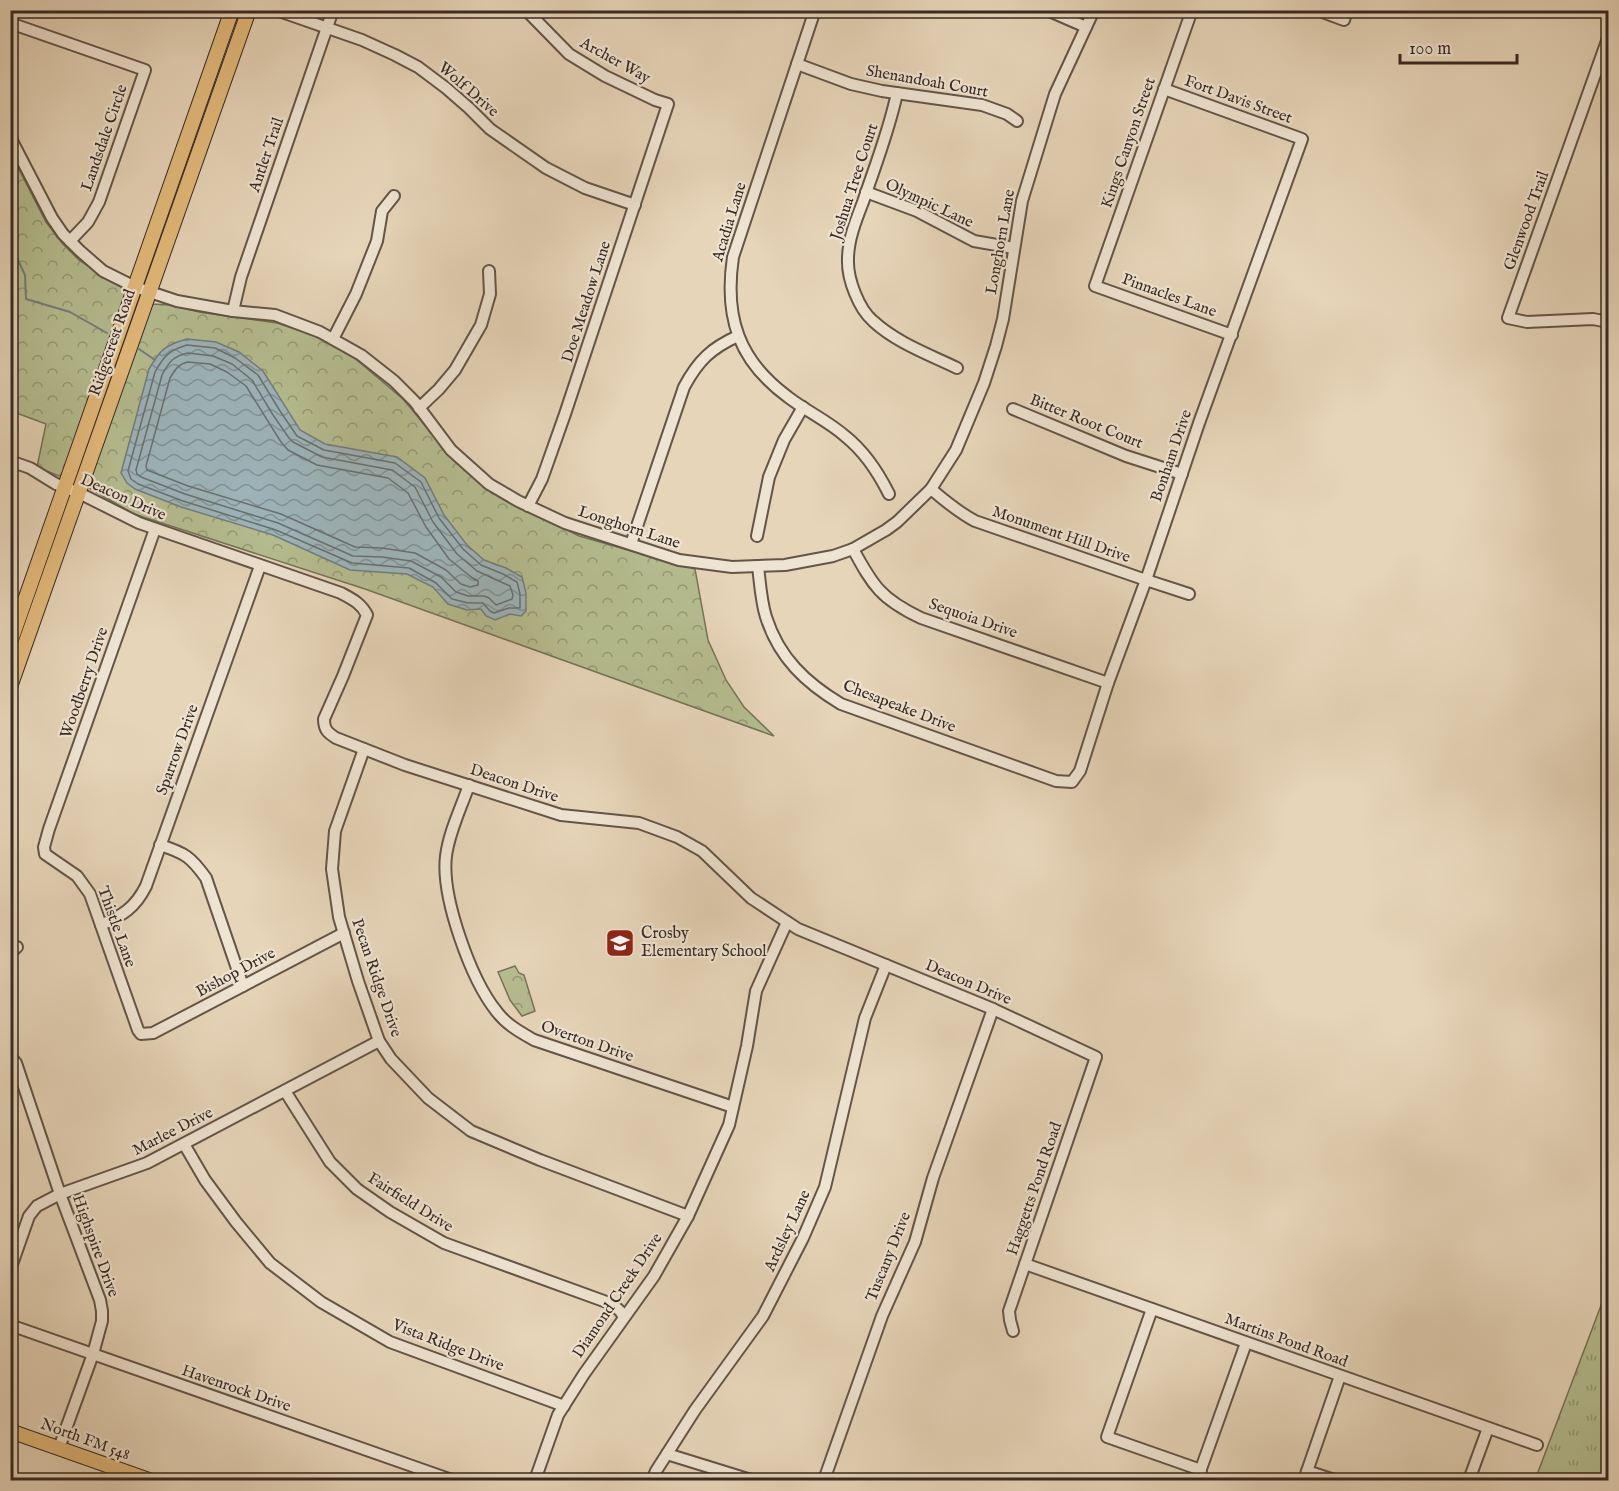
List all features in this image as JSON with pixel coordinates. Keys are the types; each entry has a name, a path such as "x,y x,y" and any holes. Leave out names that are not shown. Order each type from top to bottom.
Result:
{"main road":[{"name":"Ridgecrest Road","path":"10,687 135,287 232,10"},
{"name":"Ridgecrest Road","path":"10,643 72,491 148,292 249,10"},
{"name":"North FM 548","path":"10,1431 149,1480"}],"street":[{"name":"Wolf Drive","path":"276,10 362,40 395,55 417,67 469,108 490,129 546,168 585,188 635,205"},
{"name":"Antler Trail","path":"233,312 241,277 333,10"},
{"name":"Archer Way","path":"526,10 569,54 605,76 668,104"},
{"name":"Acadia Lane","path":"815,10 733,257 730,292 734,325 742,346 760,373 773,386 845,436 861,451 873,466 889,494"},
{"path":"1047,10 1086,27"},
{"name":"Longhorn Lane","path":"10,137 46,209 70,241 103,271 135,287 177,301 233,312 275,315 333,339 361,355 394,381 419,408 451,450 489,484 528,506 565,523 679,560 732,567 785,565 833,556 853,549 886,530 931,489 956,450 984,383 1003,319 1022,201 1055,94 1094,10"},
{"name":"Kings Canyon Street","path":"1095,286 1192,10"},
{"path":"1317,10 1345,15"},
{"name":"Landsdale Circle","path":"10,22 145,70 99,202 88,222 70,241"},
{"name":"Glenwood Trail","path":"1608,38 1508,318 1527,322 1608,321"},
{"name":"Shenandoah Court","path":"797,64 851,84 982,105 1017,121"},
{"name":"Fort Davis Street","path":"1164,89 1302,139"},
{"name":"Joshua Tree Court","path":"897,93 885,140 854,229 847,261 851,282 858,301 871,320 901,342 957,368"},
{"name":"Doe Meadow Lane","path":"528,506 542,479 559,432 668,104"},
{"name":"Bonham Drive","path":"1072,782 1080,771 1108,683 1302,139"},
{"name":"Olympic Lane","path":"866,192 917,211 974,241 1014,248"},
{"path":"333,339 356,294 377,241 382,211 394,196"},
{"path":"419,408 455,370 481,325 490,294 489,271"},
{"name":"Pinnacles Lane","path":"1095,286 1232,334"},
{"path":"631,544 684,387 711,350 738,336"},
{"path":"757,536 769,477 784,440 802,407"},
{"name":"Bitter Root Court","path":"1013,409 1126,456 1182,474"},
{"name":"Deacon Drive","path":"10,461 38,472 56,484 139,524 341,592 355,600 366,615 324,719 324,727 336,738 405,765 561,815 639,823 677,837 702,851 751,898 798,929 993,1010 1096,1057"},
{"name":"Monument Hill Drive","path":"931,489 951,507 975,521 1189,594"},
{"name":"Woodberry Drive","path":"44,847 155,529"},
{"name":"Sequoia Drive","path":"853,549 877,588 888,599 921,618 1108,683"},
{"name":"Sparrow Drive","path":"101,925 121,916 135,904 146,886 260,566"},
{"name":"Chesapeake Drive","path":"758,566 766,618 776,640 802,676 820,692 841,704 1056,781 1072,782"},
{"name":"Pecan Ridge Drive","path":"364,749 335,831 332,869 339,917 379,1041 392,1059 428,1098 471,1131 540,1160 688,1216"},
{"name":"Overton Drive","path":"469,785 446,855 448,893 467,957 483,992 498,1014 513,1028 534,1040 733,1107"},
{"path":"160,845 183,853 196,863 206,878 243,986"},
{"name":"Thistle Lane","path":"44,847 45,854 77,876 90,894 141,1034"},
{"name":"Diamond Creek Drive","path":"535,1480 558,1415 584,1374 654,1276 688,1216 729,1125 747,1046 756,991 787,922"},
{"name":"Bishop Drive","path":"141,1034 153,1033 344,933"},
{"name":"Ardsley Lane","path":"652,1480 695,1410 763,1317 807,1228 825,1187 865,1018 886,965"},
{"name":"Tuscany Drive","path":"824,1480 882,1316 915,1242 933,1178 993,1010"},
{"name":"Marlee Drive","path":"10,1270 29,1216 37,1206 60,1194 147,1163 379,1041"},
{"name":"Highspire Drive","path":"10,1056 16,1064 102,1311 102,1321 93,1354 59,1448"},
{"name":"Haggetts Pond Road","path":"1013,1331 1009,1311 1096,1057"},
{"name":"Fairfield Drive","path":"285,1091 330,1162 357,1189 390,1212 444,1243 612,1304 624,1317"},
{"name":"Vista Ridge Drive","path":"184,1144 205,1180 270,1263 321,1302 390,1342 564,1406"},
{"name":"Martins Pond Road","path":"1025,1264 1537,1445"},
{"path":"1152,1309 1107,1437 1199,1475 1246,1343"},
{"name":"Havenrock Drive","path":"10,1325 452,1480"},
{"path":"1334,1480 1305,1476 1340,1376"},
{"path":"1469,1480 1488,1428"},
{"path":"667,1454 751,1480"}],"green space":[{"path":"10,152 46,222 62,243 79,260 126,292 126,299 67,470 59,476 37,467 46,424 11,411"},
{"path":"151,304 171,305 199,312 277,323 313,335 352,356 403,399 447,452 504,498 579,536 695,569 708,640 726,680 744,707 774,736 365,589 134,514 89,488 87,482"},
{"path":"515,966 519,973 524,975 535,1011 522,1016 510,1000 498,972"},
{"path":"1608,1287 1608,1480 1535,1480"}],"water":[{"path":"187,339 216,342 239,352 263,371 300,430 325,444 397,457 425,478 444,515 467,545 484,560 522,577 526,593 526,611 521,616 510,614 495,620 486,616 481,609 467,610 448,604 433,587 407,574 350,570 273,535 181,507 135,489 127,483 121,473 149,369 164,349"}],"waterway":[{"path":"10,256 17,258 25,275 26,299 70,312 107,333"},
{"path":"139,349 155,360"}],"place":[{"name":"Crosby Elementary School","path":"620,943"}]}
